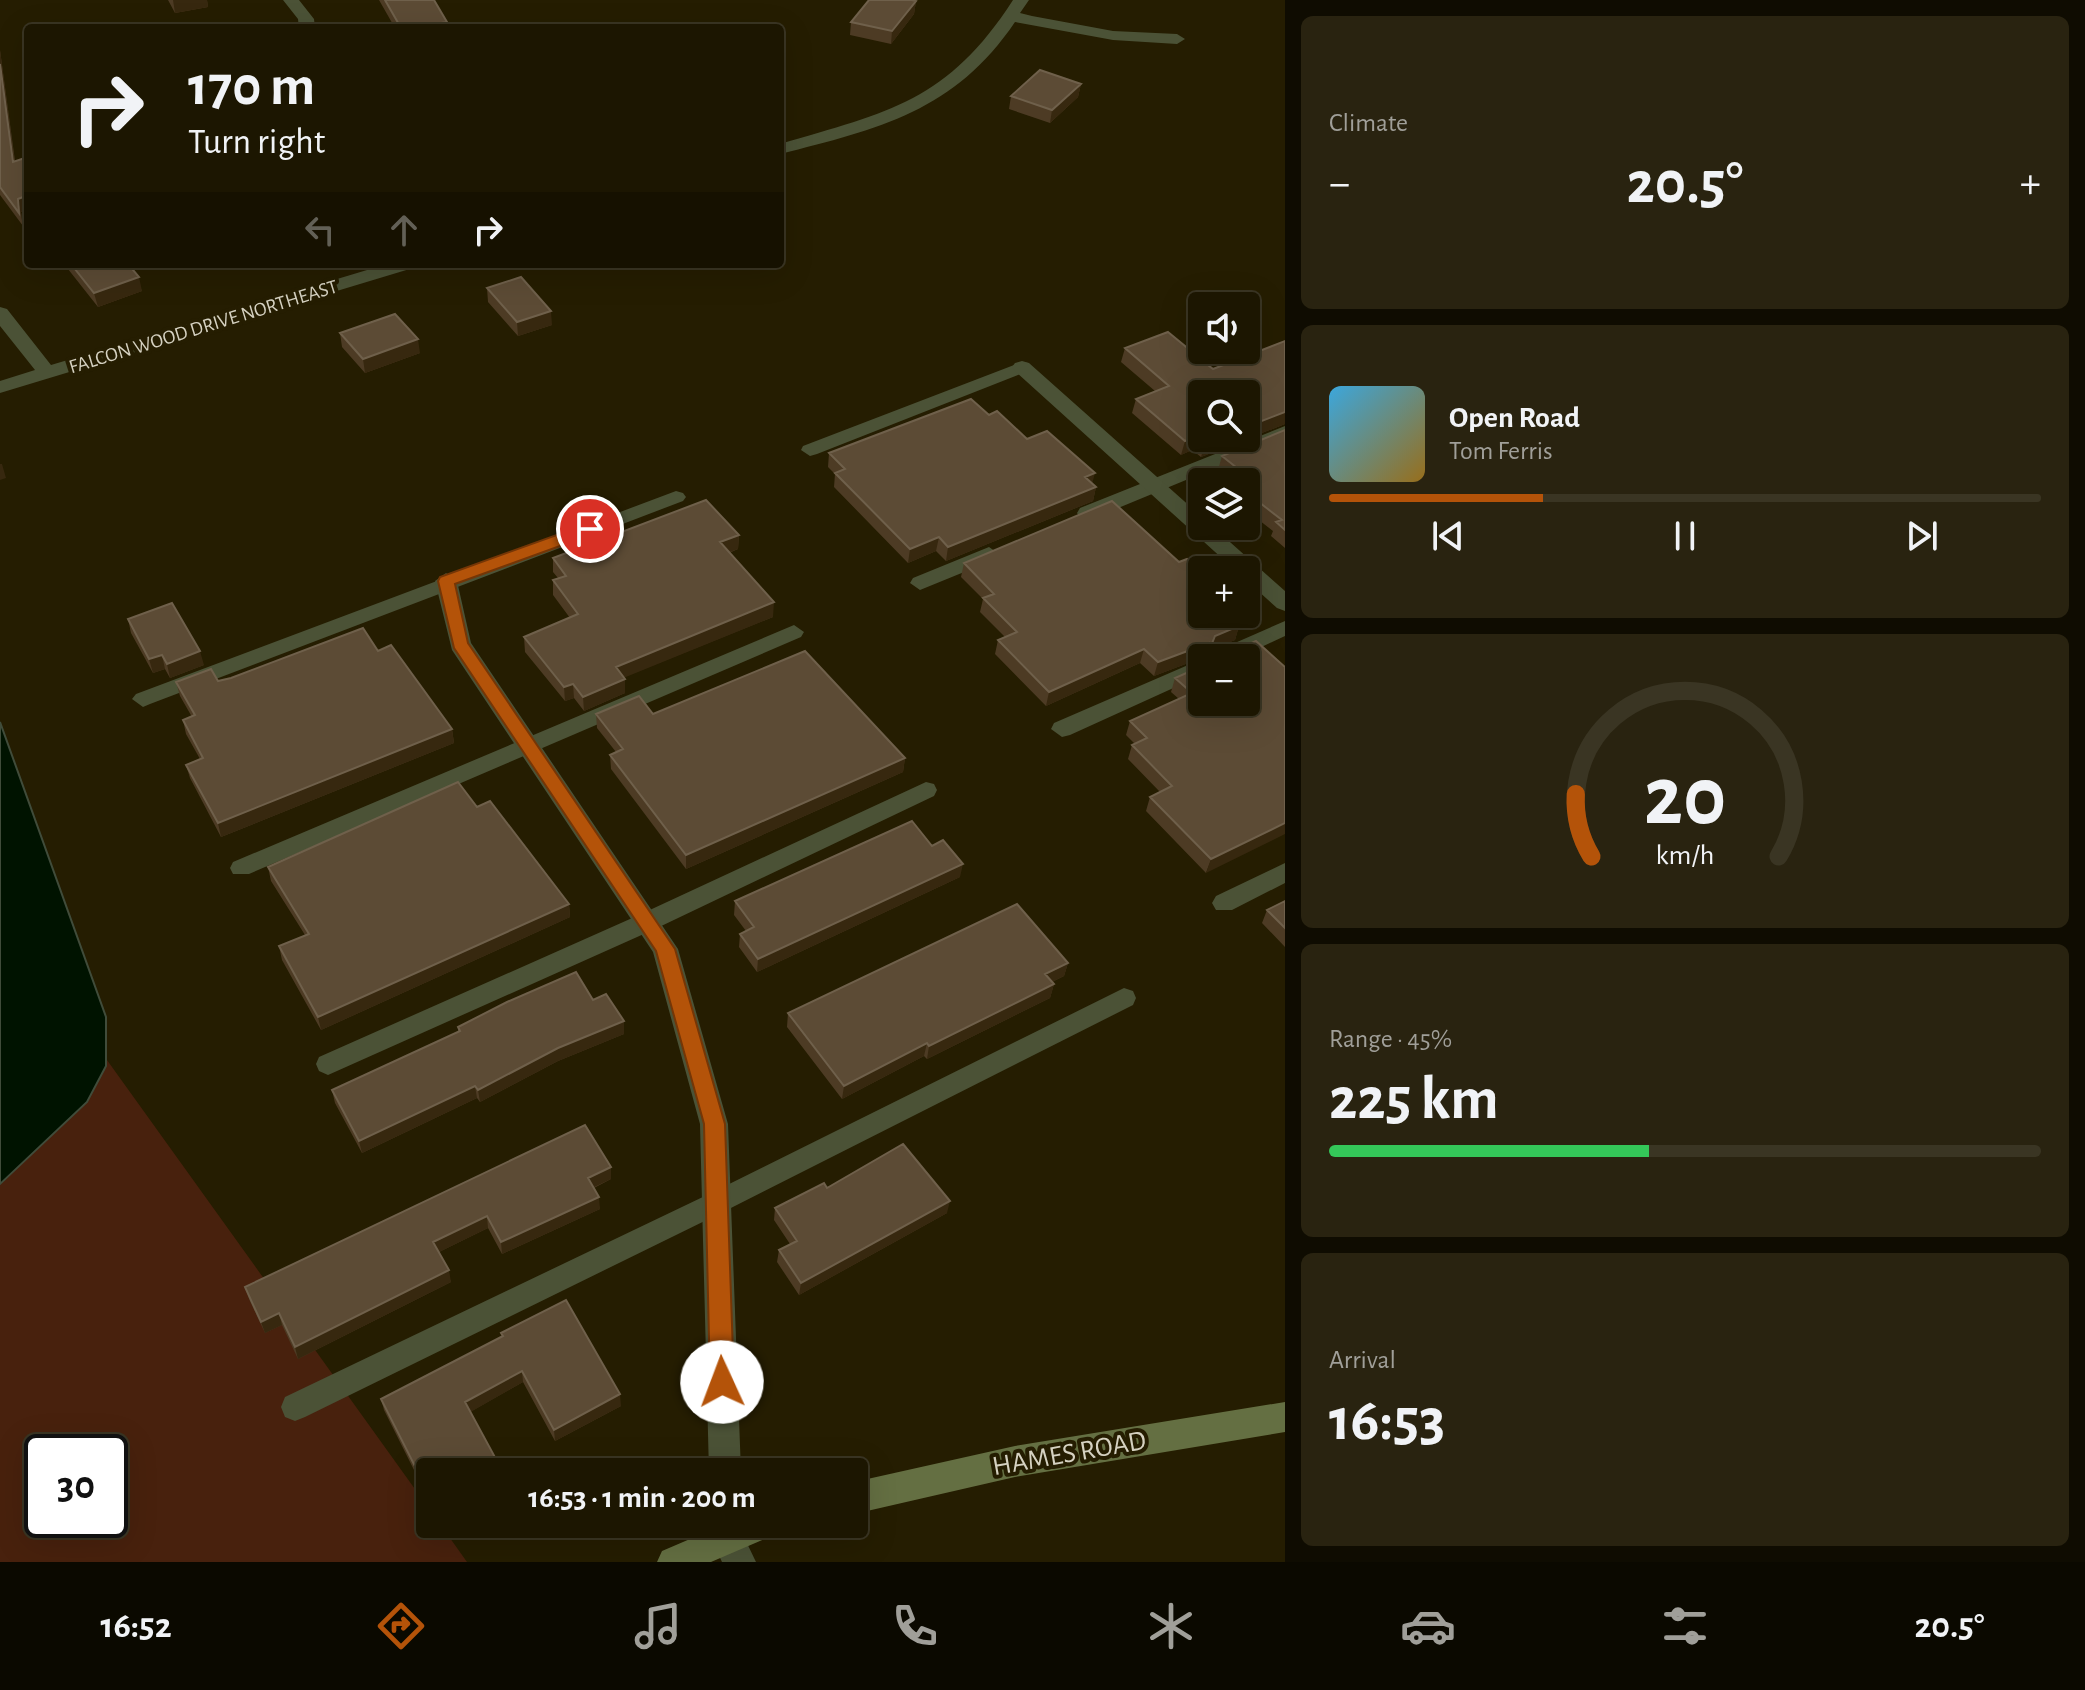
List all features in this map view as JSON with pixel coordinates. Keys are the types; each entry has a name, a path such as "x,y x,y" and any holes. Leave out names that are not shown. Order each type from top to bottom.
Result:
{"street":[{"path":"291,0 307,24"},
{"path":"784,148 903,111 930,98 974,64 1021,0"},
{"path":"1011,16 1089,35 1130,40 1177,39"},
{"name":"FALCON WOOD DRIVE NORTHEAST","path":"0,387 393,268"},
{"path":"0,313 47,373"},
{"path":"1022,367 1285,603"},
{"path":"446,581 460,644 665,949 714,1124 725,1458"},
{"name":"HAMES ROAD","path":"868,1494 1043,1456 1285,1417"},
{"path":"673,1562 731,1542"}],"lane":[{"path":"810,450 1022,367"},
{"path":"1066,522 1285,432"},
{"path":"143,699 446,581 676,497"},
{"path":"920,583 1008,546"},
{"path":"1250,644 1285,628"},
{"path":"241,868 529,748 794,632"},
{"path":"1062,729 1188,672"},
{"path":"328,1064 647,922 926,790"},
{"path":"1224,903 1285,872"},
{"path":"295,1407 716,1203 1124,998"}],"shaded area":[{"path":"0,722 106,1017 106,1066 87,1102 0,1184"},
{"path":"0,911 416,1490 416,1538 450,1538 467,1562 0,1562"}],"building":[{"path":"385,0 434,0 447,22 436,24 399,24"},
{"path":"869,0 916,1 892,31 851,22"},
{"path":"0,64 13,162 24,158 24,197 18,199 19,213 0,187"},
{"path":"1040,70 1081,84 1052,110 1011,96"},
{"path":"74,268 131,268 139,277 94,293"},
{"path":"521,277 551,311 517,322 487,288"},
{"path":"395,314 418,339 363,359 340,333"},
{"path":"1168,332 1188,348 1188,364 1207,364 1213,369 1226,364 1260,364 1260,351 1285,341 1285,412 1260,422 1260,380 1188,380 1188,440 1185,441 1136,399 1169,386 1125,348"},
{"path":"971,399 989,415 997,411 1027,439 1047,431 1095,473 1085,477 1096,487 948,547 939,537 910,549 835,473 845,469 829,453"},
{"path":"1285,430 1285,530 1276,522 1282,520 1260,503 1260,468 1237,468 1222,456 1232,452 1260,452 1260,440"},
{"path":"706,500 739,535 720,542 774,602 616,667 625,679 583,697 573,684 564,687 524,637 578,614 553,580 566,576 553,558"},
{"path":"1112,501 1179,562 1188,560 1188,628 1234,628 1215,636 1212,644 1188,644 1188,651 1158,662 1144,649 1049,692 998,640 1017,632 983,598 994,594 964,563"},
{"path":"172,603 200,651 167,664 162,655 149,659 128,619"},
{"path":"363,628 378,651 391,645 452,729 218,823 186,765 203,758 183,720 195,715 176,682 211,669 218,681 231,678"},
{"path":"1260,645 1285,667 1285,823 1211,859 1150,797 1172,786 1132,745 1147,738 1130,721 1188,695 1188,716 1260,716"},
{"path":"805,651 905,758 686,855 610,755 623,749 596,714 639,696 653,714"},
{"path":"1188,672 1188,689 1175,678"},
{"path":"458,782 477,807 490,801 569,904 318,1017 279,946 309,934 268,867"},
{"path":"912,821 932,846 943,840 963,864 758,959 740,934 754,927 735,901"},
{"path":"1285,901 1285,928 1267,910"},
{"path":"1017,904 1068,963 1045,974 1054,984 929,1046 927,1043 844,1086 788,1013"},
{"path":"576,972 593,1000 606,994 624,1021 558,1048 478,1090 475,1086 359,1141 332,1090 460,1031 458,1027 507,1002"},
{"path":"585,1125 611,1167 588,1178 599,1197 501,1242 487,1216 433,1242 449,1270 295,1347 279,1313 261,1322 245,1287"},
{"path":"903,1144 950,1201 801,1283 779,1250 797,1241 775,1208 824,1183 827,1188"},
{"path":"566,1300 620,1394 554,1430 522,1371 465,1402 495,1458 416,1458 416,1468 381,1399 503,1336 501,1333"}],"route":[{"path":"590,529 446,581 460,644 665,949 714,1124 722,1382"}]}
